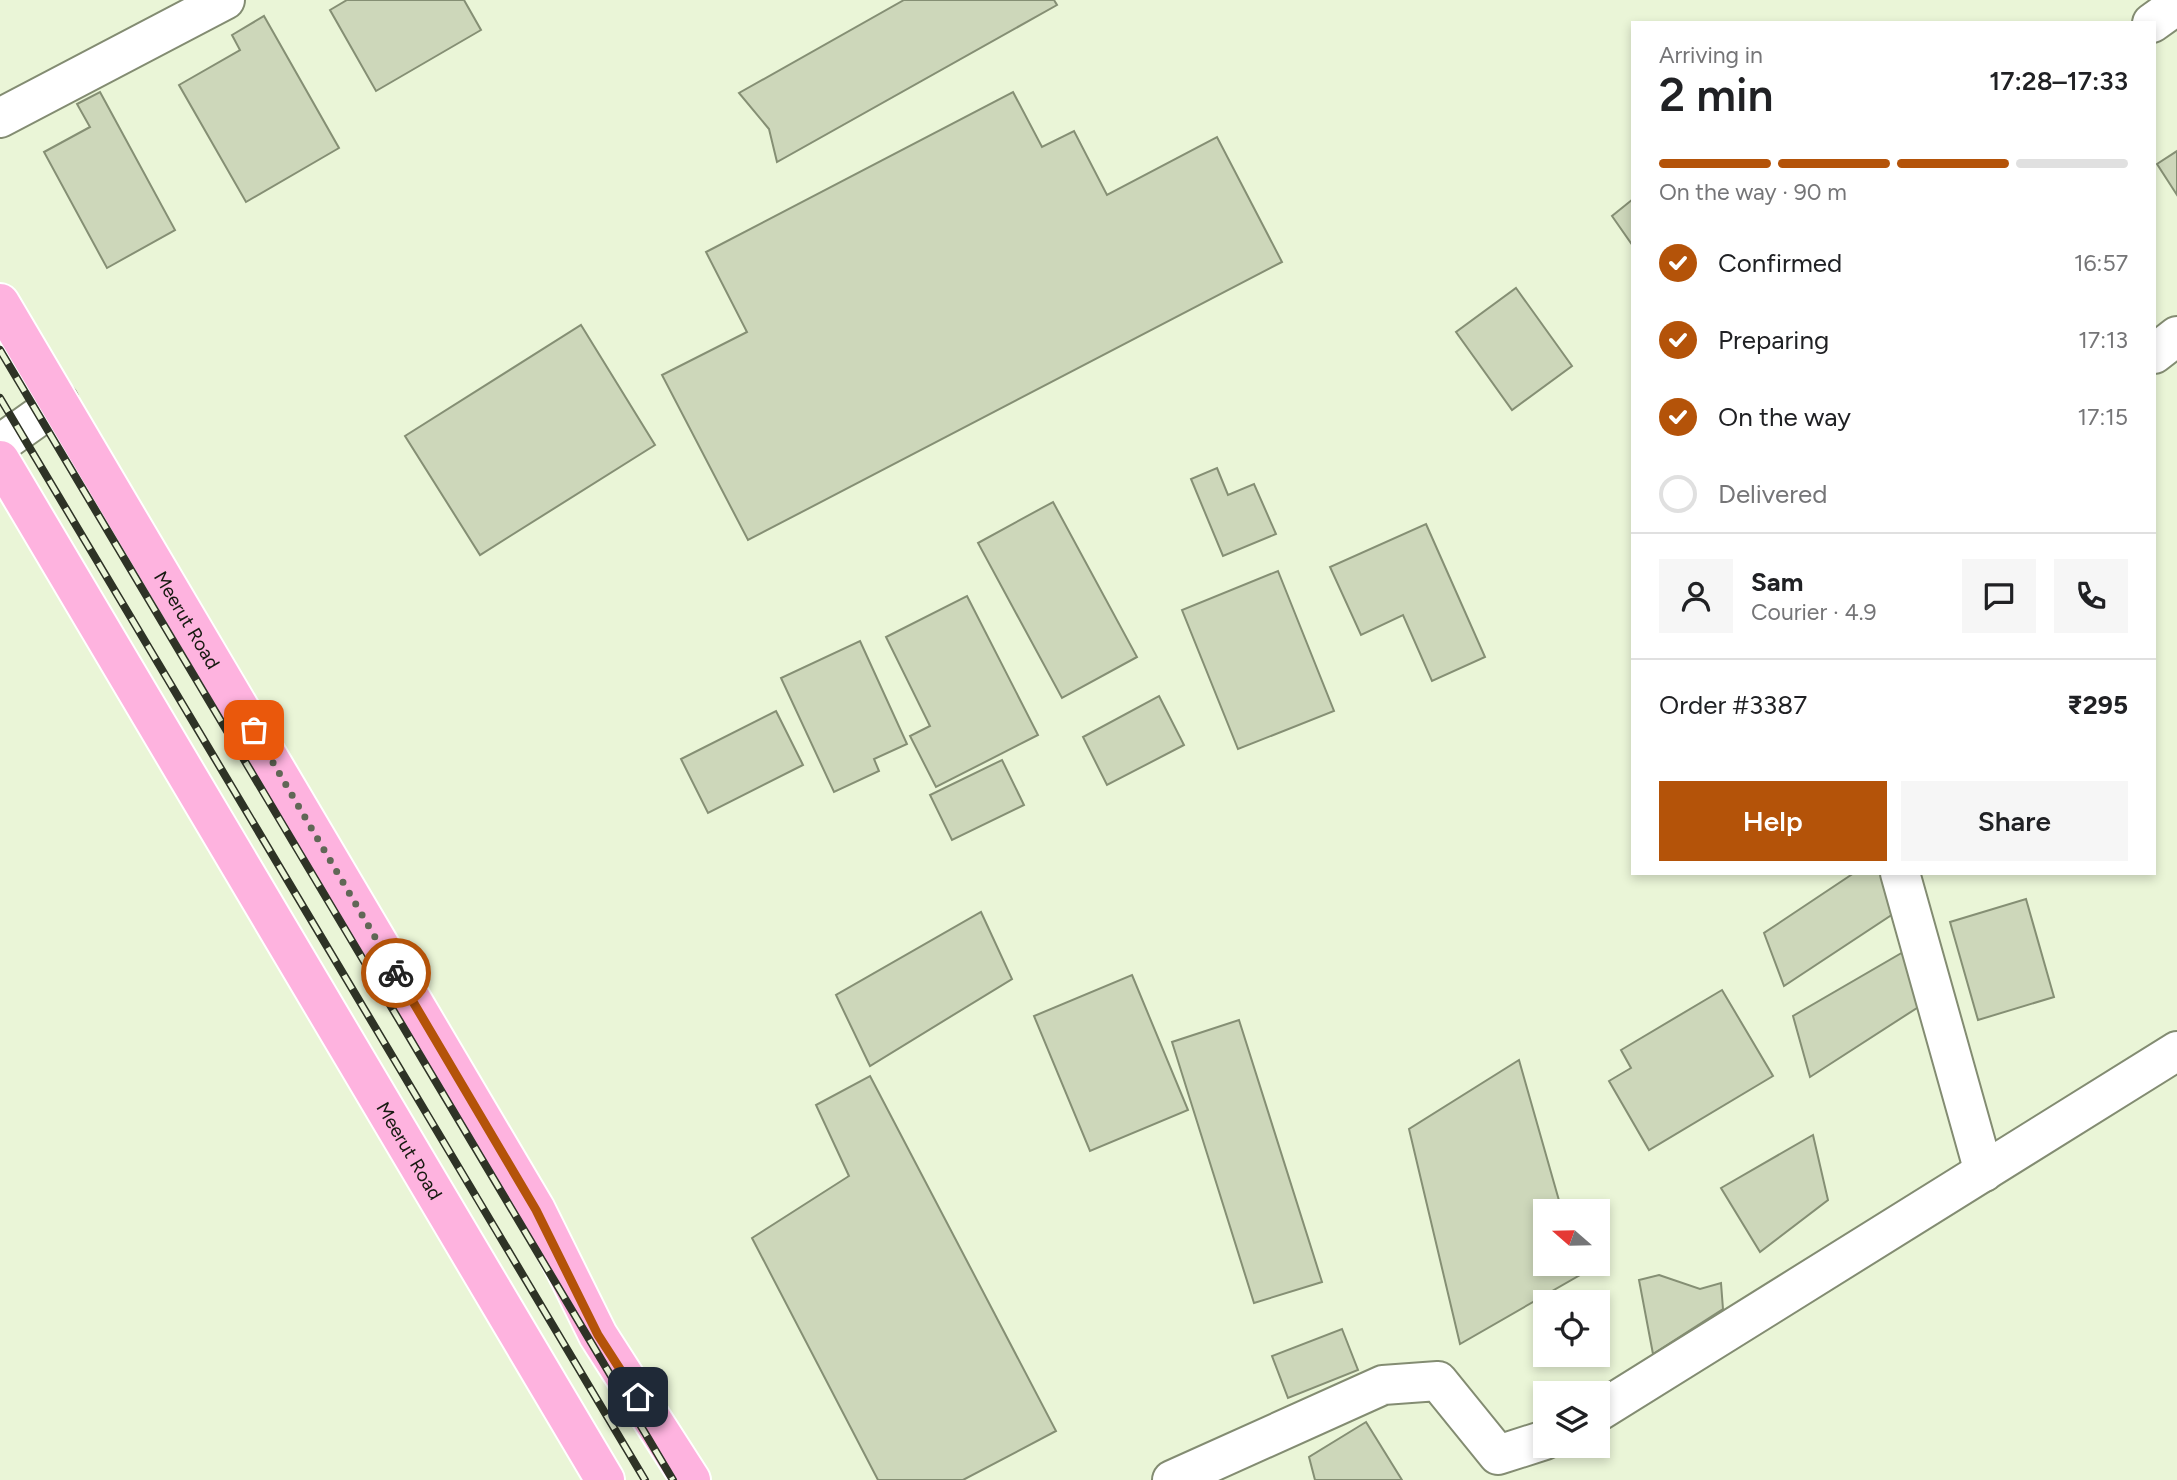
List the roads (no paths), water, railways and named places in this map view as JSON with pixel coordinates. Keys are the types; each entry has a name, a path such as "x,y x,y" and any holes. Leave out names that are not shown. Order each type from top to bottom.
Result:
{"highway":[{"name":"Meerut Road","path":"0,303 536,1210 598,1335 691,1480"},
{"name":"Meerut Road","path":"0,460 605,1480"}],"street":[{"path":"0,118 225,0"},
{"path":"2155,21 2177,5"},
{"path":"2156,352 2177,336"},
{"path":"0,444 59,402"},
{"path":"1901,875 1984,1172"},
{"path":"1610,1405 2177,1051"},
{"path":"1172,1480 1383,1385 1438,1381 1498,1455 1533,1444"}],"railway":[{"path":"0,350 673,1480"},
{"path":"0,398 645,1480"}]}
